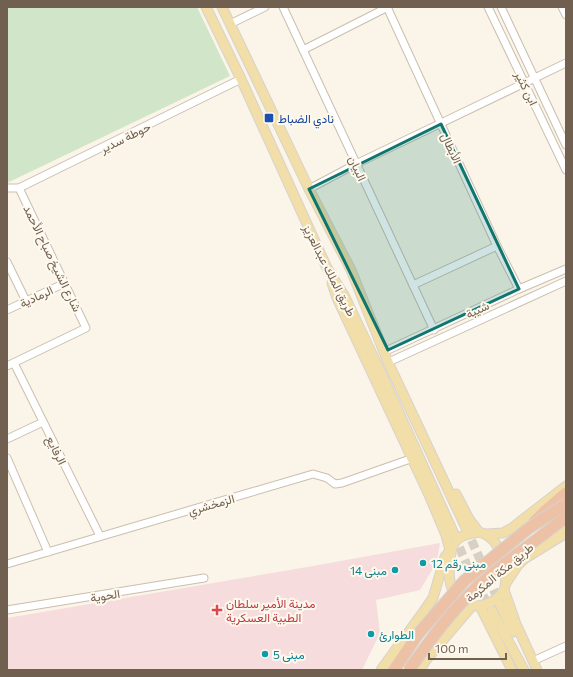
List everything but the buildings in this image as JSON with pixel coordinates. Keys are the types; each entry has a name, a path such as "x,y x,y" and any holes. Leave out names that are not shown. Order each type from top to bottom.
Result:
{"highway":[{"path":"529,528 545,511 566,493"},
{"name":"طريق مكة المكرمة","path":"394,670 418,634 464,581 529,528 566,504"},
{"name":"طريق مكة المكرمة","path":"409,670 431,639 478,586 506,562 566,517"}],"main road":[{"name":"طريق الملك عبدالعزيز","path":"206,7 241,79 327,268 345,297 379,368 454,534"},
{"name":"طريق الملك عبدالعزيز","path":"222,7 309,189 351,270 388,362 466,528"},
{"path":"327,268 337,298 413,458 446,535 451,550 449,573 451,589 456,597 461,601 476,606 489,604 498,598 518,565 524,559 566,533"},
{"path":"351,270 430,441 468,519 497,545 502,554 505,587 516,624 532,666"},
{"path":"380,670 433,598 445,557 458,539 465,535 503,532 512,528 566,486"},
{"path":"532,543 566,525"},
{"path":"500,604 532,666 537,670"},
{"path":"420,670 438,646 476,606"},
{"path":"476,606 512,670"},
{"path":"492,611 524,670"},
{"path":"399,644 433,619 439,622 443,629 438,646"}],"street":[{"path":"230,24 265,7"},
{"name":"البيان","path":"283,7 434,330"},
{"path":"303,50 388,7"},
{"name":"الأبطال","path":"388,7 497,246 519,289"},
{"name":"ابن كثير","path":"488,7 566,170"},
{"name":"ابن كثير","path":"501,7 564,135 566,145"},
{"path":"562,7 566,15"},
{"path":"309,189 356,164 566,63"},
{"name":"حوطة سدير","path":"7,188 19,188 241,79"},
{"path":"552,141 564,135"},
{"name":"شارع الشيخ صباح الأحمد","path":"14,363 86,328 19,188"},
{"path":"413,285 497,246"},
{"path":"7,262 26,301"},
{"name":"شيبة","path":"388,350 434,330 519,289 566,269"},
{"name":"شيبة","path":"393,360 566,281"},
{"name":"الرمادية","path":"7,310 65,283"},
{"path":"7,366 14,363"},
{"name":"الرفايع","path":"14,363 100,536"},
{"path":"7,439 43,422"},
{"path":"7,458 48,552"},
{"name":"الزمخشري","path":"7,564 312,474 327,478 335,484 342,483 413,458"},
{"name":"الحوية","path":"7,610 204,578"},
{"path":"532,666 566,646"}],"highlighted area":[{"path":"441,124 519,289 388,350 309,189"}],"shaded area":[{"name":"مدينة الأمير سلطان الطبية العسكرية","path":"440,543 434,567 420,590 376,600 380,633 362,670 7,670 7,618"}],"green space":[{"path":"7,7 197,7 230,76 7,183"}],"tunnel":[{"path":"466,528 500,604"},
{"path":"454,535 470,572 491,610"}],"place":[{"name":"نادي الضباط","path":"269,118"},
{"name":"مبنى رقم 12","path":"423,563"},
{"name":"مبنى 14","path":"395,570"},
{"name":"مدينة الأمير سلطان الطبية العسكرية","path":"217,610"},
{"name":"الطوارئ","path":"371,634"},
{"name":"مبنى 5","path":"265,654"}]}
